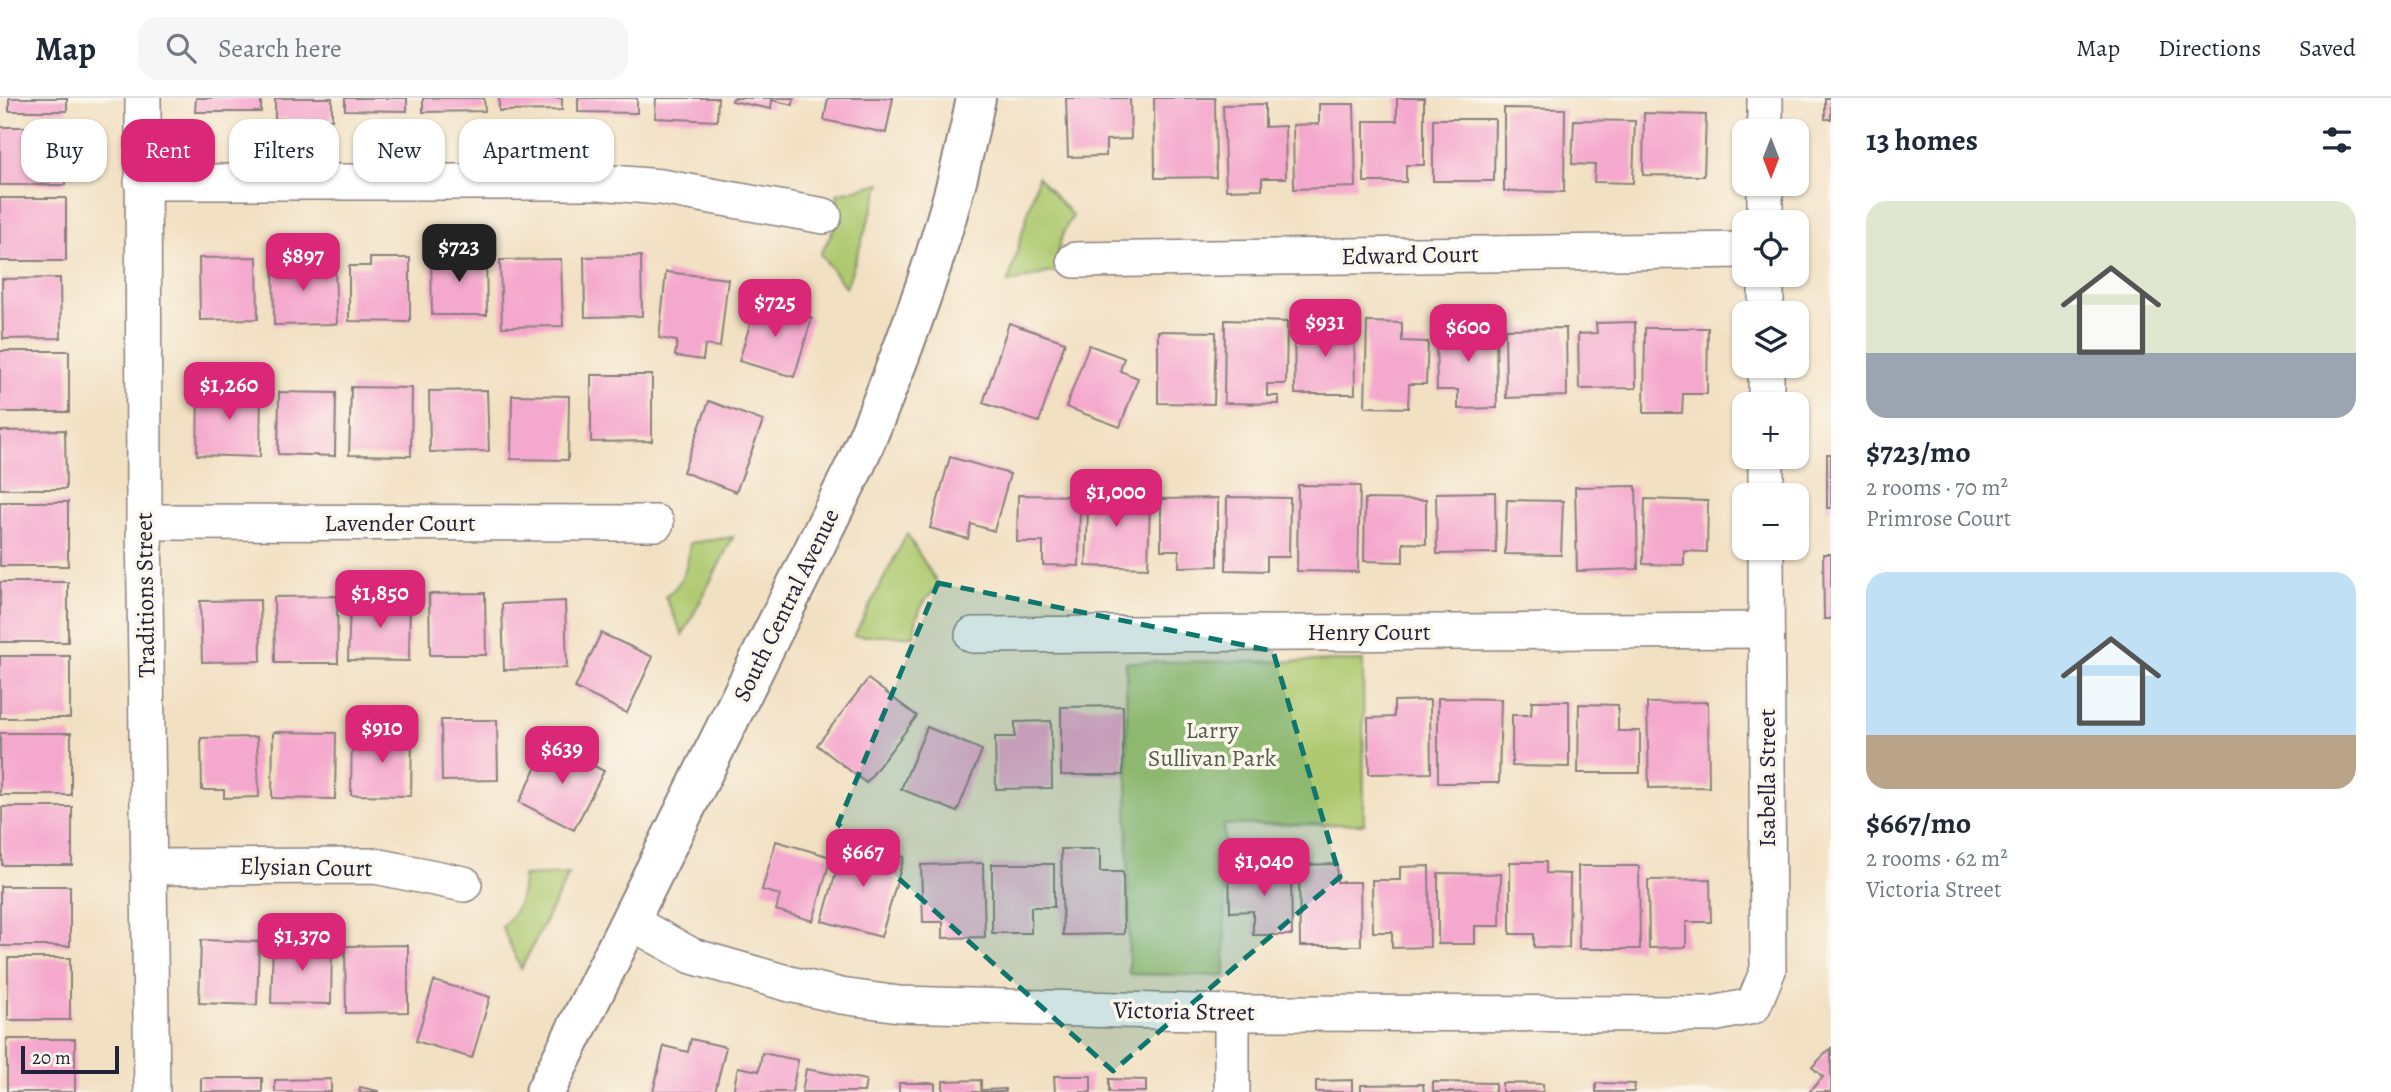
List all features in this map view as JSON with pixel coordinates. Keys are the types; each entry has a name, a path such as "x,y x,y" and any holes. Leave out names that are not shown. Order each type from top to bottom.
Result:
{"street":[{"name":"Traditions Street","path":"144,98 144,119"},
{"name":"South Central Avenue","path":"545,1092 856,464 897,369 936,260 965,153 976,98"},
{"path":"1765,98 1765,119"},
{"name":"Traditions Street","path":"142,182 152,1092"},
{"path":"215,182 599,182 661,187 824,216"},
{"name":"Edward Court","path":"1075,260 1732,250"},
{"name":"Lavender Court","path":"144,522 656,523"},
{"name":"Isabella Street","path":"1754,1006 1768,970 1766,560"},
{"name":"Henry Court","path":"973,635 1766,630"},
{"name":"Elysian Court","path":"148,867 375,866 464,884"},
{"name":"Victoria Street","path":"629,921 692,956 841,996 900,1004 1232,1013 1712,1014 1754,1006"},
{"path":"1232,1013 1232,1092"}],"highlighted area":[{"path":"938,583 1273,651 1340,877 1113,1071 838,824"}],"green space":[{"path":"1038,177 1073,216 1060,242 1059,270 1008,283"},
{"path":"881,183 846,288 820,254 834,225 837,194"},
{"path":"907,534 939,586 921,608 914,636 854,636"},
{"path":"733,537 683,635 665,597 677,586 684,573 690,543"},
{"name":"Larry Sullivan Park","path":"1363,661 1364,824 1224,825 1225,976 1129,974 1126,662"},
{"path":"569,874 521,969 502,927 518,904 523,876"}],"building":[{"path":"9,98 67,98 67,111 9,111"},
{"path":"196,98 261,98 261,112 195,112"},
{"path":"275,98 332,98 332,119 275,119"},
{"path":"345,98 407,98 407,111 345,110"},
{"path":"423,98 484,98 485,111 423,112"},
{"path":"499,98 562,98 562,110 499,111"},
{"path":"578,98 637,98 637,113 578,112"},
{"path":"656,98 718,98 717,121 655,118"},
{"path":"733,98 794,98 793,105 772,100 771,109 732,101"},
{"path":"828,98 893,98 886,133 824,120"},
{"path":"1066,98 1130,98 1131,139 1106,140 1106,156 1068,157"},
{"path":"1154,98 1215,98 1216,177 1155,178"},
{"path":"1397,98 1424,98 1424,165 1406,165 1406,182 1364,182 1364,121 1397,121"},
{"path":"1825,98 1831,98 1831,119 1825,119"},
{"path":"1265,104 1265,127 1285,126 1286,178 1262,178 1262,189 1226,190 1223,105"},
{"path":"1319,104 1354,104 1356,187 1294,189 1293,125 1319,124"},
{"path":"1504,108 1565,109 1564,192 1504,191"},
{"path":"1644,113 1706,115 1704,176 1643,175"},
{"path":"1433,119 1495,119 1494,181 1433,181"},
{"path":"1574,120 1635,121 1633,183 1594,182 1595,165 1572,164"},
{"path":"0,127 21,127 21,182 65,182 65,185 0,185"},
{"path":"0,198 66,198 66,261 0,261"},
{"path":"486,253 487,315 432,315 431,254"},
{"path":"309,256 309,268 335,268 337,324 274,325 273,257"},
{"path":"641,256 642,316 585,317 584,257"},
{"path":"257,257 258,319 200,320 199,258"},
{"path":"370,258 410,258 410,322 349,321 349,266 370,266"},
{"path":"561,259 563,326 502,327 500,260"},
{"path":"666,272 728,279 720,347 705,345 703,360 675,356 677,341 659,338"},
{"path":"60,278 61,338 3,339 2,279"},
{"path":"757,301 812,318 794,377 739,361"},
{"path":"1225,320 1287,322 1286,384 1267,384 1267,396 1279,396 1279,404 1224,403"},
{"path":"1367,322 1402,323 1402,341 1428,342 1426,384 1409,384 1408,408 1365,407"},
{"path":"1635,322 1636,388 1579,389 1578,334 1597,333 1596,323"},
{"path":"1009,323 1065,342 1039,422 983,403"},
{"path":"1354,323 1355,394 1295,394 1294,324"},
{"path":"1436,325 1496,325 1497,408 1458,409 1458,390 1437,390"},
{"path":"1566,328 1567,396 1506,398 1505,329"},
{"path":"1645,328 1708,328 1707,394 1683,394 1682,413 1644,413"},
{"path":"1158,331 1216,332 1214,404 1158,403"},
{"path":"1089,345 1124,358 1120,371 1138,378 1120,427 1066,407"},
{"path":"0,351 69,351 69,412 0,412"},
{"path":"591,375 652,375 652,441 591,442"},
{"path":"351,387 412,388 411,456 349,455"},
{"path":"198,388 261,390 260,457 197,455"},
{"path":"487,390 489,451 430,452 429,391"},
{"path":"279,392 336,393 335,456 278,454"},
{"path":"512,395 569,396 568,460 511,459"},
{"path":"709,401 763,421 736,492 683,472"},
{"path":"65,430 66,489 0,489 0,431"},
{"path":"1827,454 1831,454 1831,508 1827,508"},
{"path":"950,457 1010,474 994,531 971,524 968,539 930,528"},
{"path":"1089,483 1124,484 1124,503 1150,503 1148,568 1086,566"},
{"path":"1298,485 1360,486 1358,572 1297,571"},
{"path":"1636,486 1638,569 1577,571 1575,487"},
{"path":"1495,492 1496,553 1437,554 1436,493"},
{"path":"1018,495 1080,496 1079,566 1043,565 1043,542 1017,542"},
{"path":"1227,497 1290,498 1289,557 1267,557 1267,571 1226,570"},
{"path":"1218,498 1218,566 1179,567 1179,550 1161,550 1161,499"},
{"path":"1365,499 1426,500 1426,544 1403,543 1403,562 1364,561"},
{"path":"1645,499 1708,501 1707,552 1684,551 1684,565 1643,564"},
{"path":"1507,500 1563,501 1561,555 1505,554"},
{"path":"0,502 68,502 68,566 0,566"},
{"path":"1823,554 1831,554 1831,619 1824,619"},
{"path":"0,582 68,582 68,642 0,642"},
{"path":"485,593 486,655 430,655 429,594"},
{"path":"337,596 338,663 275,663 274,597"},
{"path":"373,597 410,598 409,661 348,660 350,605 372,606"},
{"path":"260,600 261,661 202,662 200,601"},
{"path":"565,601 567,668 504,670 502,604"},
{"path":"601,633 653,657 627,713 575,688"},
{"path":"0,656 70,656 70,718 0,718"},
{"path":"868,679 917,716 866,783 817,745"},
{"path":"1438,698 1501,699 1499,783 1438,783"},
{"path":"1430,700 1431,773 1369,774 1368,718 1394,717 1394,701"},
{"path":"1532,701 1569,701 1569,767 1512,766 1512,715 1531,715"},
{"path":"1708,702 1709,787 1649,788 1647,703"},
{"path":"1579,704 1618,705 1618,731 1640,731 1640,773 1578,773"},
{"path":"1123,706 1123,775 1061,775 1061,707"},
{"path":"441,720 497,720 498,780 442,781"},
{"path":"1051,721 1052,788 996,789 995,737 1015,737 1015,722"},
{"path":"927,727 982,750 957,812 901,789"},
{"path":"273,732 336,733 335,799 272,798"},
{"path":"0,733 71,733 71,795 0,795"},
{"path":"352,734 412,735 411,796 351,795"},
{"path":"257,737 259,797 224,798 224,790 202,790 201,738"},
{"path":"549,743 604,771 574,830 519,802"},
{"path":"2,807 72,807 72,865 2,865"},
{"path":"776,841 831,857 813,921 776,910 780,895 762,890"},
{"path":"845,841 904,857 881,937 822,921"},
{"path":"1061,849 1100,849 1100,872 1123,872 1124,934 1063,935"},
{"path":"1510,862 1546,862 1546,873 1570,874 1569,948 1534,947 1534,934 1510,934"},
{"path":"983,863 985,937 943,938 943,922 923,922 921,865"},
{"path":"992,864 1054,864 1054,907 1031,907 1031,933 992,933"},
{"path":"1337,864 1337,882 1360,882 1361,946 1300,946 1299,865"},
{"path":"1429,866 1430,947 1392,948 1392,932 1373,932 1372,880 1400,880 1400,867"},
{"path":"1578,866 1639,866 1640,949 1579,949"},
{"path":"1291,868 1292,935 1253,935 1253,911 1230,912 1229,869"},
{"path":"1438,873 1501,874 1500,926 1475,926 1475,944 1438,944"},
{"path":"1710,879 1711,922 1686,922 1686,947 1649,948 1648,880"},
{"path":"0,886 70,886 70,946 0,946"},
{"path":"201,940 259,942 257,1005 199,1003"},
{"path":"273,942 332,943 331,1004 271,1003"},
{"path":"408,945 408,1012 346,1013 345,946"},
{"path":"8,958 70,958 70,1020 8,1020"},
{"path":"434,981 490,997 472,1058 416,1041"},
{"path":"7,1039 75,1039 75,1092 7,1092"},
{"path":"691,1039 726,1047 715,1092 653,1092 664,1046 688,1052"},
{"path":"1831,1048 1831,1092 1809,1092 1823,1077 1812,1067"},
{"path":"762,1053 798,1060 792,1092 733,1092 738,1067 759,1071"},
{"path":"806,1069 866,1080 864,1092 802,1092"},
{"path":"1054,1076 1091,1076 1091,1092 1055,1092"},
{"path":"201,1078 262,1078 262,1092 201,1092"},
{"path":"331,1079 331,1092 275,1092 275,1080"},
{"path":"1109,1079 1146,1080 1146,1092 1109,1092"},
{"path":"981,1080 981,1090 1005,1089 1005,1092 943,1092 943,1081"},
{"path":"1352,1080 1352,1092 1316,1092 1316,1081"},
{"path":"1433,1082 1495,1083 1495,1092 1433,1092"},
{"path":"899,1083 935,1083 935,1092 899,1092"},
{"path":"1502,1083 1543,1084 1543,1092 1502,1092"},
{"path":"1596,1083 1635,1084 1634,1092 1596,1092"},
{"path":"1423,1084 1424,1092 1361,1092 1361,1085"},
{"path":"360,1087 378,1091 378,1092 359,1092"}]}
